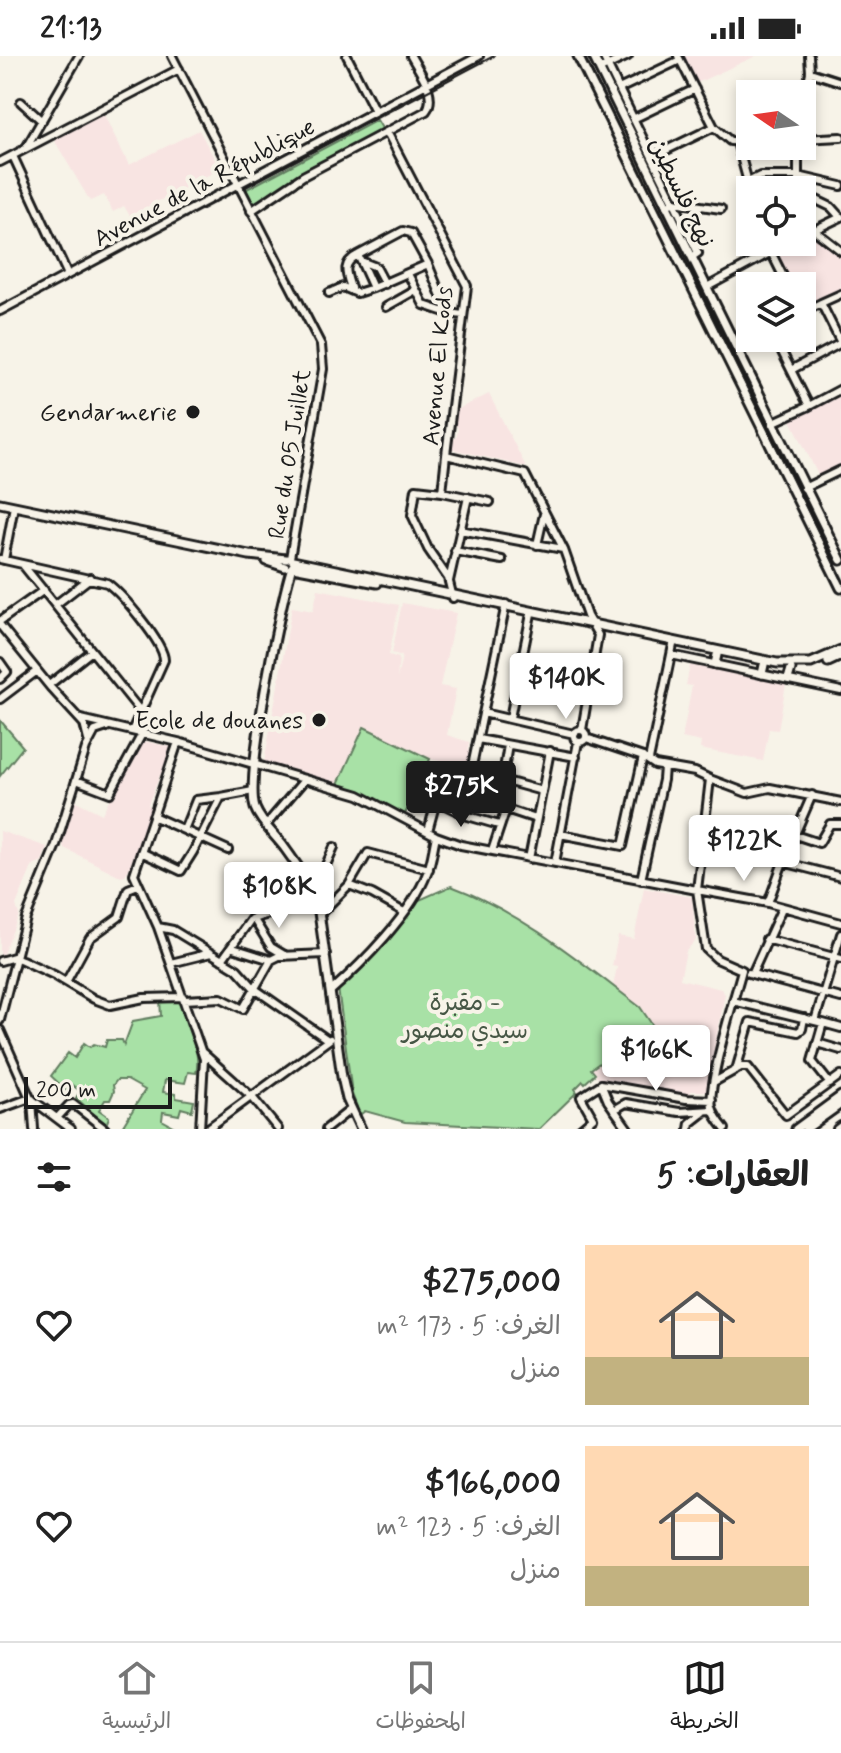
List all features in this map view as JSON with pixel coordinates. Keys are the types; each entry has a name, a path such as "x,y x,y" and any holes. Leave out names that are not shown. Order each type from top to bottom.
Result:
{"main road":[{"path":"578,56 841,588"},
{"name":"نهج فلسطين","path":"593,56 604,68 633,125 692,257 841,560"},
{"path":"0,503 505,606 673,645 716,660 763,670 818,665 841,653"},
{"path":"289,564 253,791 257,811 312,890 320,914 344,1090 361,1129"},
{"path":"505,606 531,614 786,664 817,661 841,653"},
{"path":"788,679 791,669"},
{"path":"796,1129 841,1096"},
{"path":"806,1129 841,1104"}],"street":[{"path":"25,149 79,56"},
{"name":"Rue du 05 Juillet","path":"172,56 302,306 322,352 323,369 289,564"},
{"path":"347,56 375,111"},
{"path":"251,211 303,176 429,109 430,96 426,83 411,56"},
{"name":"Avenue de la République","path":"0,311 479,56"},
{"path":"603,56 604,68 619,89 633,125 652,157 670,204 721,209"},
{"path":"604,68 628,56"},
{"path":"808,80 809,56"},
{"path":"619,89 679,58 714,127 724,137 736,142"},
{"path":"0,162 179,69"},
{"path":"810,72 841,82"},
{"path":"633,125 695,89"},
{"path":"21,102 42,121"},
{"path":"652,157 714,127"},
{"name":"Avenue El Kods","path":"387,132 467,286 446,455 523,472 564,550 594,627"},
{"path":"816,138 841,137"},
{"path":"13,156 68,275"},
{"path":"798,160 798,176"},
{"path":"816,180 841,186"},
{"path":"816,200 831,207 840,217 816,229"},
{"path":"352,291 346,265 407,230 428,264 448,313"},
{"path":"816,232 841,251"},
{"path":"707,287 763,256"},
{"path":"359,258 376,267 385,284"},
{"path":"359,258 373,288"},
{"path":"329,293 343,287 357,293 428,264"},
{"path":"408,274 424,305 463,315"},
{"path":"386,307 416,290"},
{"path":"816,306 841,294"},
{"path":"791,370 841,343 821,303"},
{"path":"782,352 809,406"},
{"path":"772,423 841,389"},
{"path":"442,492 446,455"},
{"path":"804,488 841,470"},
{"path":"453,596 449,581 428,549 412,513 416,489 490,502"},
{"path":"449,581 468,497"},
{"path":"14,506 2,560 107,583 119,593 163,651 161,669 132,731"},
{"path":"537,545 545,511"},
{"path":"460,530 564,550"},
{"path":"455,551 502,560"},
{"path":"21,563 141,712"},
{"path":"55,605 90,578"},
{"path":"44,590 0,623 86,727 88,743"},
{"path":"470,771 505,606"},
{"path":"510,718 531,614"},
{"path":"586,738 582,730 598,638 594,627"},
{"path":"560,834 623,846 673,645"},
{"path":"49,685 92,651"},
{"path":"671,655 716,660"},
{"path":"0,662 7,672 0,680 9,693"},
{"path":"763,670 841,691"},
{"path":"0,699 37,671"},
{"path":"483,713 574,734 582,730"},
{"path":"74,715 107,727 178,742 359,795 436,836 461,845 768,903 841,923"},
{"path":"0,1020 26,918 56,845 88,743 95,731 107,727"},
{"path":"76,780 110,793 142,734"},
{"path":"555,863 576,757 578,742 574,734"},
{"path":"578,742 586,738 664,767 695,772 747,793 765,788 841,802"},
{"path":"478,739 576,757"},
{"path":"178,742 134,871 158,927 201,1050 206,1070 200,1129"},
{"path":"502,781 508,745"},
{"path":"529,859 550,751"},
{"path":"641,880 664,767"},
{"path":"428,831 441,783 470,771 542,791"},
{"path":"266,825 305,779"},
{"path":"710,779 697,890 706,949 717,959 752,974 841,998"},
{"path":"453,780 506,809 536,819"},
{"path":"184,830 196,800 253,791"},
{"path":"768,903 812,795"},
{"path":"141,852 180,871 221,797"},
{"path":"437,801 468,816 499,825"},
{"path":"492,851 506,809"},
{"path":"153,816 228,850"},
{"path":"795,835 819,843 830,824 841,824"},
{"path":"331,991 364,960 422,886 436,836"},
{"path":"222,960 253,918 295,908 312,890 330,861 334,847"},
{"path":"320,914 349,885 368,853 429,869"},
{"path":"783,862 841,877"},
{"path":"66,982 90,938 116,921 128,889 138,885"},
{"path":"349,885 404,912"},
{"path":"752,974 782,908"},
{"path":"253,918 271,947 286,956"},
{"path":"158,927 173,930 239,971 255,989 328,1040"},
{"path":"830,1084 812,1061 823,993 838,958 841,934"},
{"path":"766,939 838,958"},
{"path":"233,948 271,960 326,954"},
{"path":"171,963 211,953"},
{"path":"0,961 14,957 110,1005 144,998 221,998 243,1009 271,960"},
{"path":"689,1129 690,1123 709,1110 742,970"},
{"path":"733,1001 841,1028"},
{"path":"736,1070 750,1022 798,1032 802,1029 804,1018"},
{"path":"0,1030 31,1098 34,1129"},
{"path":"207,1129 336,1034"},
{"path":"817,1043 841,1050"},
{"path":"201,1050 252,1097 278,1129"},
{"path":"714,1082 745,1066 752,1069 784,1115 841,1075"},
{"path":"580,1129 593,1118 581,1097 601,1084 686,1099 712,1100"},
{"path":"601,1084 626,1129"},
{"path":"0,1108 31,1098"},
{"path":"31,1098 71,1129"},
{"path":"614,1110 626,1103 679,1112 709,1110"},
{"path":"57,1118 73,1104 105,1129"},
{"path":"326,1129 351,1109"},
{"path":"709,1110 725,1129"}],"shaded area":[{"path":"684,56 756,56 697,83"},
{"path":"103,113 129,165 199,130 220,169 130,216 124,206 113,212 104,195 90,201 53,138"},
{"path":"816,238 841,256 841,289 816,301 816,272 784,272 778,257 816,256"},
{"path":"489,394 526,467 452,449 458,428 454,423 456,410"},
{"path":"841,396 841,466 819,477 791,420"},
{"path":"318,589 399,605 389,655 399,658 397,679 402,656 392,653 402,603 456,613 440,686 456,689 447,735 469,742 468,751 471,752 467,767 430,759 364,727 338,784 264,763 292,607 313,611"},
{"path":"690,665 786,684 778,730 769,729 763,761 700,749 701,742 682,738 692,686 686,685"},
{"path":"139,740 172,747 148,804 151,808 129,869 120,876 64,848 62,841 76,801 102,814"},
{"path":"0,831 47,847 42,861 32,867 16,905 19,915 3,954 0,954"},
{"path":"644,888 692,897 696,940 686,951 680,979 721,989 725,994 706,1091 691,1091 690,1097 599,1079 590,1069 653,1026 640,1007 613,986 617,967 612,966 618,936 634,939"}],"green space":[{"path":"377,120 383,130 252,204 245,190"},
{"path":"0,720 23,747 0,776"},
{"path":"364,727 430,759 405,814 338,784"},
{"name":"مقبرة - سيدي منصور","path":"451,886 502,910 550,939 640,1007 653,1026 591,1069 595,1074 585,1083 583,1081 575,1089 577,1092 539,1129 405,1122 365,1111 361,1114 355,1109 338,988 394,932 417,901"},
{"path":"160,999 178,1001 197,1055 196,1073 188,1072 185,1083 165,1080 163,1092 194,1101 192,1111 181,1108 179,1115 163,1112 162,1120 178,1129 121,1129 145,1090 127,1080 117,1080 110,1100 105,1100 99,1110 109,1117 106,1125 76,1098 80,1091 72,1085 67,1091 51,1076 68,1053 75,1058 84,1043 90,1047 94,1044 105,1047 107,1040 122,1040 124,1045 133,1021 161,1016"}],"tram line":[{"path":"244,188 494,56"},
{"path":"584,56 841,578"}],"place":[{"name":"Gendarmerie","path":"193,412"},
{"name":"Ecole de douanes","path":"319,720"}]}
